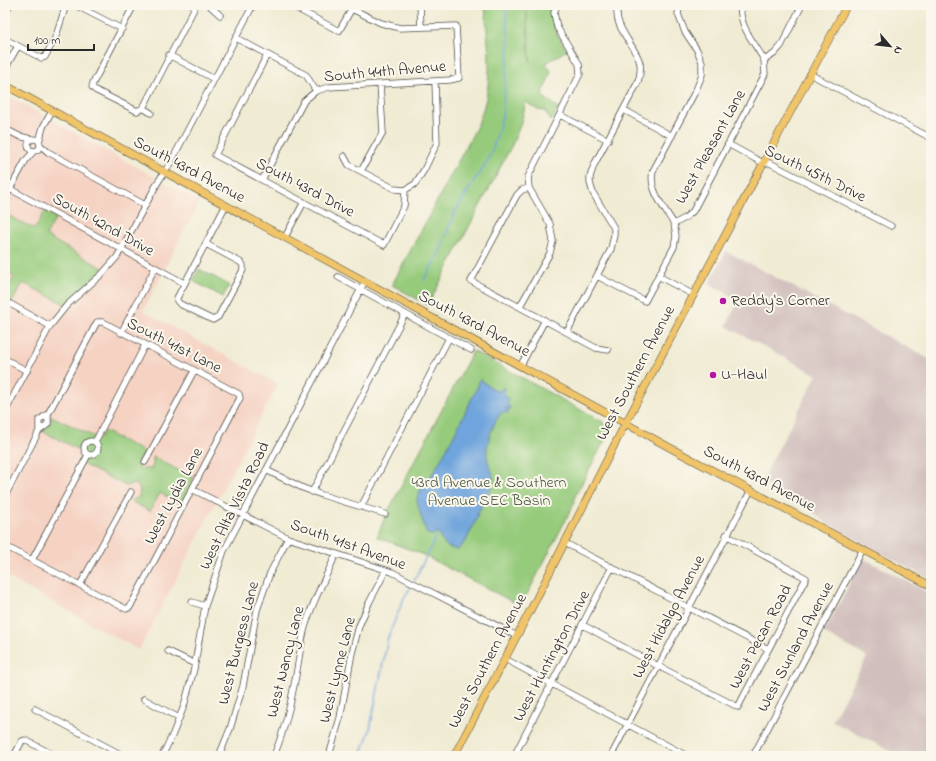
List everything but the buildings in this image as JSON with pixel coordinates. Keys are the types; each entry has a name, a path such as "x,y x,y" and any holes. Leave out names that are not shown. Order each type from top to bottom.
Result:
{"main road":[{"name":"West Southern Avenue","path":"454,756 565,543 625,423 847,5"},
{"name":"South 43rd Avenue","path":"5,85 625,423 931,586"}],"street":[{"path":"5,16 9,5"},
{"path":"5,39 41,58 45,56 56,36 66,5"},
{"path":"75,5 122,29"},
{"path":"134,5 92,87 95,90 137,110 143,108 196,5"},
{"path":"209,5 220,15"},
{"path":"5,412 50,326 66,305 106,270 117,257 253,5"},
{"path":"293,6 339,31 353,7 381,23 400,28 421,27 420,5"},
{"path":"520,306 550,253 553,241 550,224 529,188 528,177 580,74 579,64 558,27 554,13 557,5"},
{"path":"674,224 653,188 652,177 696,90 702,75 702,62 697,50 685,32 678,14 680,5"},
{"path":"741,6 742,19 748,34 764,60 774,54 781,46 802,5"},
{"path":"567,332 611,249 614,235 614,228 594,193 590,183 590,177 594,165 624,110 641,73 639,60 618,22 617,8"},
{"name":"South 44th Avenue","path":"236,38 306,75 316,91 329,87 450,80 459,78 456,26 421,27"},
{"path":"5,69 18,46"},
{"path":"169,55 214,79"},
{"name":"South 43rd Drive","path":"267,55 215,155 384,245 404,206 405,190"},
{"name":"West Pleasant Lane","path":"597,276 645,301 674,247 676,236 674,224 685,218 693,211 765,74 764,60"},
{"path":"810,74 931,138"},
{"path":"344,156 348,165 395,189 405,190 415,184 424,170 437,143 435,81"},
{"path":"361,171 383,132 380,84"},
{"path":"262,180 304,101 316,91"},
{"path":"143,108 152,113"},
{"path":"624,110 672,136"},
{"path":"5,198 26,160 38,147 43,127 52,111"},
{"path":"560,115 608,140"},
{"path":"26,160 29,141 43,127"},
{"path":"5,129 19,136 37,139 38,147"},
{"path":"19,136 28,146 38,147 48,152 145,205"},
{"name":"South 45th Drive","path":"728,144 763,163 770,162 891,226"},
{"path":"529,188 522,190 517,195 472,281 596,348 608,350"},
{"name":"South 42nd Drive","path":"10,189 184,284"},
{"path":"284,238 304,202"},
{"path":"206,244 240,262 243,266 243,270 217,319 213,320 178,303 177,298 226,205"},
{"path":"121,333 155,268"},
{"path":"658,276 694,295"},
{"name":"South 43rd Avenue","path":"338,277 471,350"},
{"name":"West Alta Vista Road","path":"162,756 179,718 195,664 205,606 221,558 242,515 365,281"},
{"path":"5,301 50,326"},
{"path":"312,492 405,314"},
{"path":"521,365 545,320"},
{"name":"South 41st Lane","path":"48,414 98,322 103,322 121,333 239,394"},
{"path":"361,507 449,338"},
{"path":"95,442 146,345"},
{"path":"5,359 27,371"},
{"path":"145,462 194,370"},
{"name":"West Lydia Lane","path":"80,586 126,610 130,607 240,398 239,394"},
{"path":"39,431 39,420 48,414"},
{"path":"5,496 39,431 48,424 48,414"},
{"path":"88,455 84,448 85,445 88,442 95,442"},
{"path":"88,455 92,455 98,451 98,444 95,442"},
{"path":"32,560 88,455"},
{"path":"266,470 312,492 385,514"},
{"name":"South 41st Avenue","path":"192,489 288,538 386,570 517,636"},
{"name":"West Hidalgo Avenue","path":"611,756 751,490"},
{"path":"5,546 80,586 131,492"},
{"name":"West Pecan Road","path":"658,666 738,707 806,578 726,535"},
{"name":"West Burgess Lane","path":"219,756 232,722 243,686 257,610 270,574 288,538"},
{"path":"565,543 768,649"},
{"name":"West Sunland Avenue","path":"753,756 863,550"},
{"name":"West Nancy Lane","path":"274,756 286,719 308,617 321,584 336,554"},
{"name":"West Huntington Drive","path":"514,756 612,567"},
{"name":"West Lynne Lane","path":"329,756 340,718 352,653 359,626 386,570"},
{"path":"192,602 205,606"},
{"path":"583,625 658,666"},
{"path":"168,651 195,664"},
{"path":"505,659 687,756"},
{"path":"144,700 179,718"},
{"path":"36,709 115,754 124,756"},
{"path":"14,756 22,741 25,740 56,756"}],"shaded area":[{"path":"5,94 199,202 143,311 278,384 139,650 5,576"},
{"path":"726,251 931,360 931,420 925,432 931,436 931,580 826,523 811,510 761,482 817,375 726,326 739,300 709,284"},
{"path":"863,558 931,594 931,756 900,756 832,721 867,657 824,633"}],"green space":[{"path":"485,5 552,5 552,18 555,29 567,50 546,63 551,71 542,96 559,108 551,121 545,111 538,110 526,102 521,123 513,143 428,305 392,285 475,130 482,114 486,99 489,69"},
{"path":"45,211 56,217 46,236 106,270 67,305 23,283 12,302 5,298 5,293 14,277 5,272 5,214 35,229"},
{"path":"199,269 229,285 223,297 193,281"},
{"name":"43rd Avenue & Southern Avenue SEC Basin","path":"473,351 612,427 575,496 574,504 521,606 419,553 377,537 385,517"},
{"path":"51,416 99,439 104,431 146,453 138,459 138,466 141,469 151,469 153,465 153,457 194,478 181,504 160,493 150,511 130,501 139,497 140,490 138,486 133,483 126,486 78,462 82,455 81,451 42,431 49,425"}],"water":[{"path":"481,379 498,392 503,388 505,389 504,395 508,399 507,403 510,409 505,408 509,411 508,413 503,412 493,426 487,446 488,460 493,475 492,486 477,514 478,516 466,541 458,550 448,547 440,539 441,536 437,532 433,535 427,534 419,511 417,499 419,493 438,465 450,443 478,386 479,380"}],"waterway":[{"path":"424,280 440,251 454,214 485,165 492,151 498,132 502,117 509,48 506,5"},
{"path":"414,581 438,533"},
{"path":"361,756 370,729 388,637 404,598 412,585"}],"place":[{"name":"Reddy's Corner","path":"723,301"},
{"name":"U-Haul","path":"713,375"}]}
